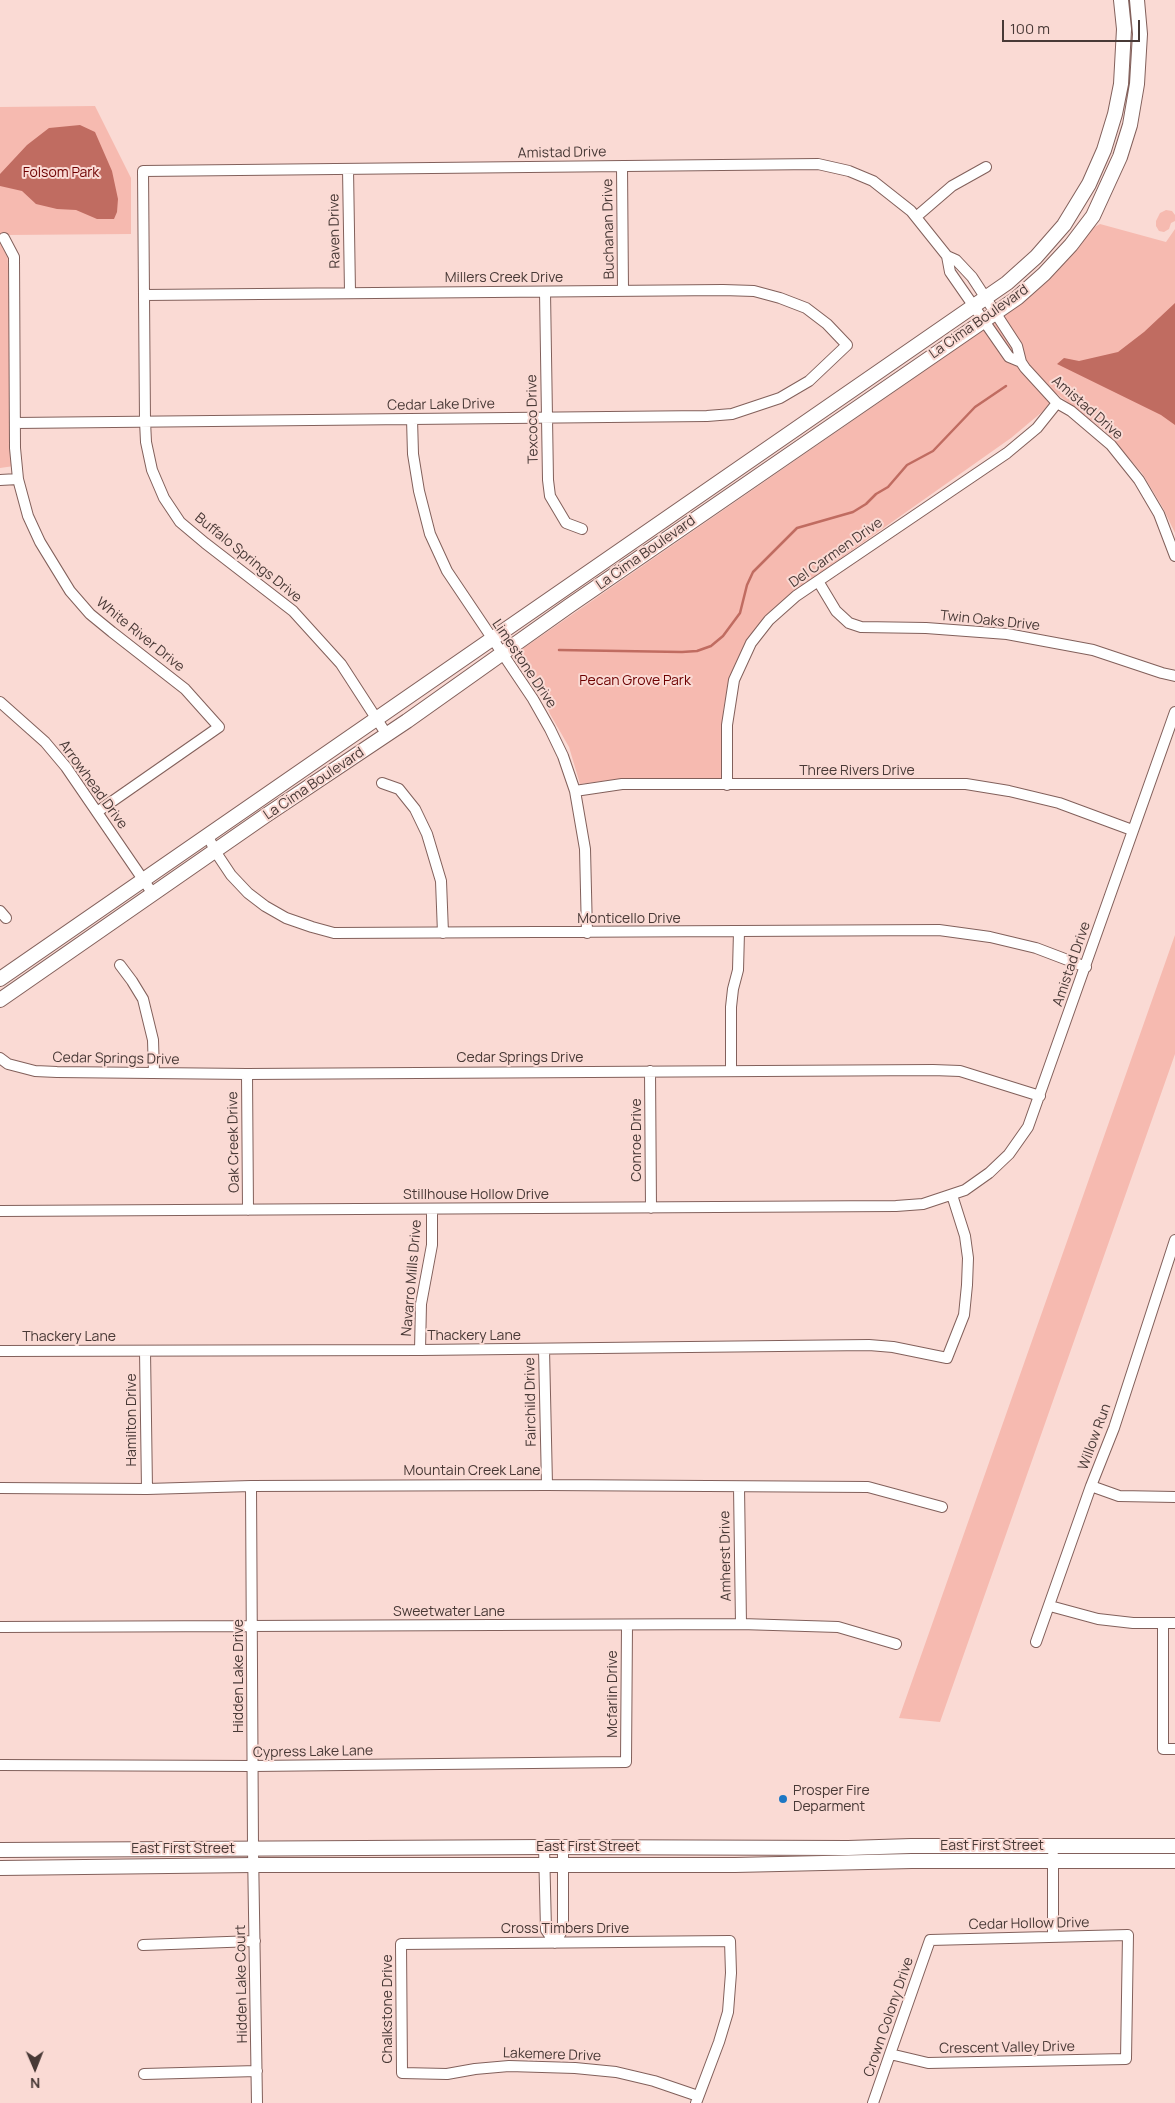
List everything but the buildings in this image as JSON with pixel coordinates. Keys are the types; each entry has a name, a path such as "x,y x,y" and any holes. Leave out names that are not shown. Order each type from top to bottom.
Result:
{"street":[{"path":"1121,1 1137,0"},
{"name":"La Cima Boulevard","path":"0,1000 387,735 1017,298 1044,274 1071,245 1093,216 1120,157 1130,125 1137,84 1140,34 1137,0"},
{"name":"La Cima Boulevard","path":"0,979 986,298 1036,258 1064,225 1089,184 1112,126 1121,84 1124,29 1121,1"},
{"path":"1112,126 1130,125"},
{"name":"Amistad Drive","path":"143,171 818,164 849,171 873,181 889,192 916,217 947,256 956,260 972,277 1017,346 1021,362 1057,403 1071,411 1111,445 1139,480 1158,514 1175,556"},
{"name":"Buchanan Drive","path":"622,166 623,291"},
{"path":"916,217 952,186 986,167"},
{"name":"Raven Drive","path":"348,169 350,292"},
{"name":"Buffalo Springs Drive","path":"143,171 146,442 152,470 164,498 180,522 293,611 341,664 387,735"},
{"path":"1075,206 1093,216"},
{"name":"White River Drive","path":"4,238 14,257 15,423 18,478 28,516 40,542 70,591 90,614 185,689 219,726 97,812"},
{"name":"Amistad Drive","path":"947,256 950,272 983,321 1009,358 1021,362"},
{"name":"Millers Creek Drive","path":"144,295 350,292 754,291 806,308 827,324 846,345"},
{"name":"Texcoco Drive","path":"545,292 546,417 550,496 566,523 582,529"},
{"name":"Cedar Lake Drive","path":"15,423 707,416 732,414 780,398 810,381 846,345"},
{"name":"Del Carmen Drive","path":"727,785 727,725 734,680 751,643 769,620 796,596 1007,453 1037,428 1057,403"},
{"name":"Limestone Drive","path":"412,419 414,463 430,534 447,571 491,639 503,653 550,729 563,756 575,791 585,848 587,933"},
{"path":"0,480 18,478"},
{"name":"Twin Oaks Drive","path":"818,581 836,611 849,623 861,627 926,628 1007,634 1093,650 1162,674 1175,676"},
{"name":"Arrowhead Drive","path":"0,702 45,742 66,767 153,894"},
{"name":"Amistad Drive","path":"952,1195 965,1190 989,1172 1009,1154 1028,1127 1175,712"},
{"path":"382,783 399,789 415,809 427,834 441,881 443,933"},
{"name":"Three Rivers Drive","path":"575,791 622,784 966,784 1009,791 1059,803 1132,830"},
{"name":"Monticello Drive","path":"208,836 215,852 248,893 265,906 286,918 312,928 334,933 939,930 1036,948 1086,967"},
{"path":"731,1069 731,1007 738,970 739,932"},
{"path":"120,966 132,980 143,999 153,1040 154,1073"},
{"name":"Cedar Springs Drive","path":"0,1058 8,1064 35,1071 154,1073 908,1069 960,1071 1040,1096"},
{"name":"Conroe Drive","path":"650,1071 651,1208"},
{"name":"Oak Creek Drive","path":"247,1074 248,1210"},
{"name":"Stillhouse Hollow Drive","path":"0,1211 896,1206 923,1204 952,1195"},
{"name":"Thackery Lane","path":"0,1351 420,1350 869,1345 893,1346 947,1358 964,1315 968,1285 968,1258 965,1236 952,1195"},
{"name":"Navarro Mills Drive","path":"420,1350 421,1304 432,1245 432,1209"},
{"name":"Willow Run","path":"1036,1642 1091,1486 1114,1428 1175,1240"},
{"name":"Fairchild Drive","path":"544,1349 547,1485"},
{"name":"Hamilton Drive","path":"145,1351 146,1489"},
{"name":"Mountain Creek Lane","path":"0,1488 146,1489 251,1486 547,1485 868,1487 942,1507"},
{"name":"Hidden Lake Drive","path":"251,1486 253,1865"},
{"path":"1091,1486 1119,1496 1175,1497"},
{"name":"Amherst Drive","path":"739,1487 741,1624"},
{"path":"1050,1606 1098,1620 1175,1624"},
{"name":"Sweetwater Lane","path":"0,1628 741,1624 838,1627 896,1644"},
{"path":"1163,1624 1163,1749 1175,1749"},
{"name":"Mcfarlin Drive","path":"626,1762 627,1625"},
{"name":"Cypress Lake Lane","path":"0,1765 253,1766 626,1762"},
{"path":"911,1846 912,1861"},
{"path":"1053,1846 1053,1937"},
{"name":"East First Street","path":"0,1850 1175,1846"},
{"path":"544,1847 546,1930 555,1943 563,1930 563,1847"},
{"path":"734,1848 734,1865"},
{"path":"796,1848 796,1864"},
{"name":"East First Street","path":"0,1868 253,1865 734,1865 912,1861 1175,1861"},
{"name":"Hidden Lake Court","path":"253,1865 257,2103"},
{"name":"Cedar Hollow Drive","path":"930,1940 1128,1935 1126,2058"},
{"name":"Crown Colony Drive","path":"873,2103 930,1940"},
{"path":"143,1945 255,1941"},
{"name":"Cross Timbers Drive","path":"401,1944 730,1941 731,1973 728,2012 697,2100"},
{"name":"Chalkstone Drive","path":"401,1944 402,2073"},
{"name":"Crescent Valley Drive","path":"890,2054 928,2063 1126,2058"},
{"name":"Lakemere Drive","path":"402,2073 447,2074 509,2066 575,2068 616,2072 654,2081 697,2100"},
{"path":"144,2074 257,2071"}],"green space":[{"name":"Folsom Park","path":"95,106 131,178 131,234 7,235 14,466 0,468 0,107"},
{"path":"1166,210 1172,211 1175,215 1175,221 1171,223 1169,229 1164,232 1159,231 1156,221 1160,213"},
{"name":"Pecan Grove Park","path":"1100,224 1166,242 1175,229 1175,533 1163,508 1142,473 1105,431 1057,394 1042,412 1011,438 790,594 759,624 743,648 728,685 723,711 721,778 618,779 580,784 569,747 550,714 539,686 518,652 1007,314 1044,284 1089,230"},
{"path":"1175,935 1175,1054 940,1722 899,1718"}],"shaded area":[{"path":"80,125 95,132 112,171 118,199 117,212 114,219 97,219 76,210 57,209 36,204 22,191 0,186 0,174 27,145 49,128"},
{"path":"1175,303 1175,425 1161,415 1057,364 1064,358 1079,361 1118,352 1144,332"}],"waterway":[{"path":"559,650 682,652 697,651 711,646 723,636 740,613 747,585 753,572 797,528 853,512 866,504 876,494 888,487 907,465 933,451 975,407 1006,386"}],"place":[{"name":"Prosper Fire Deparment","path":"783,1799"}]}
